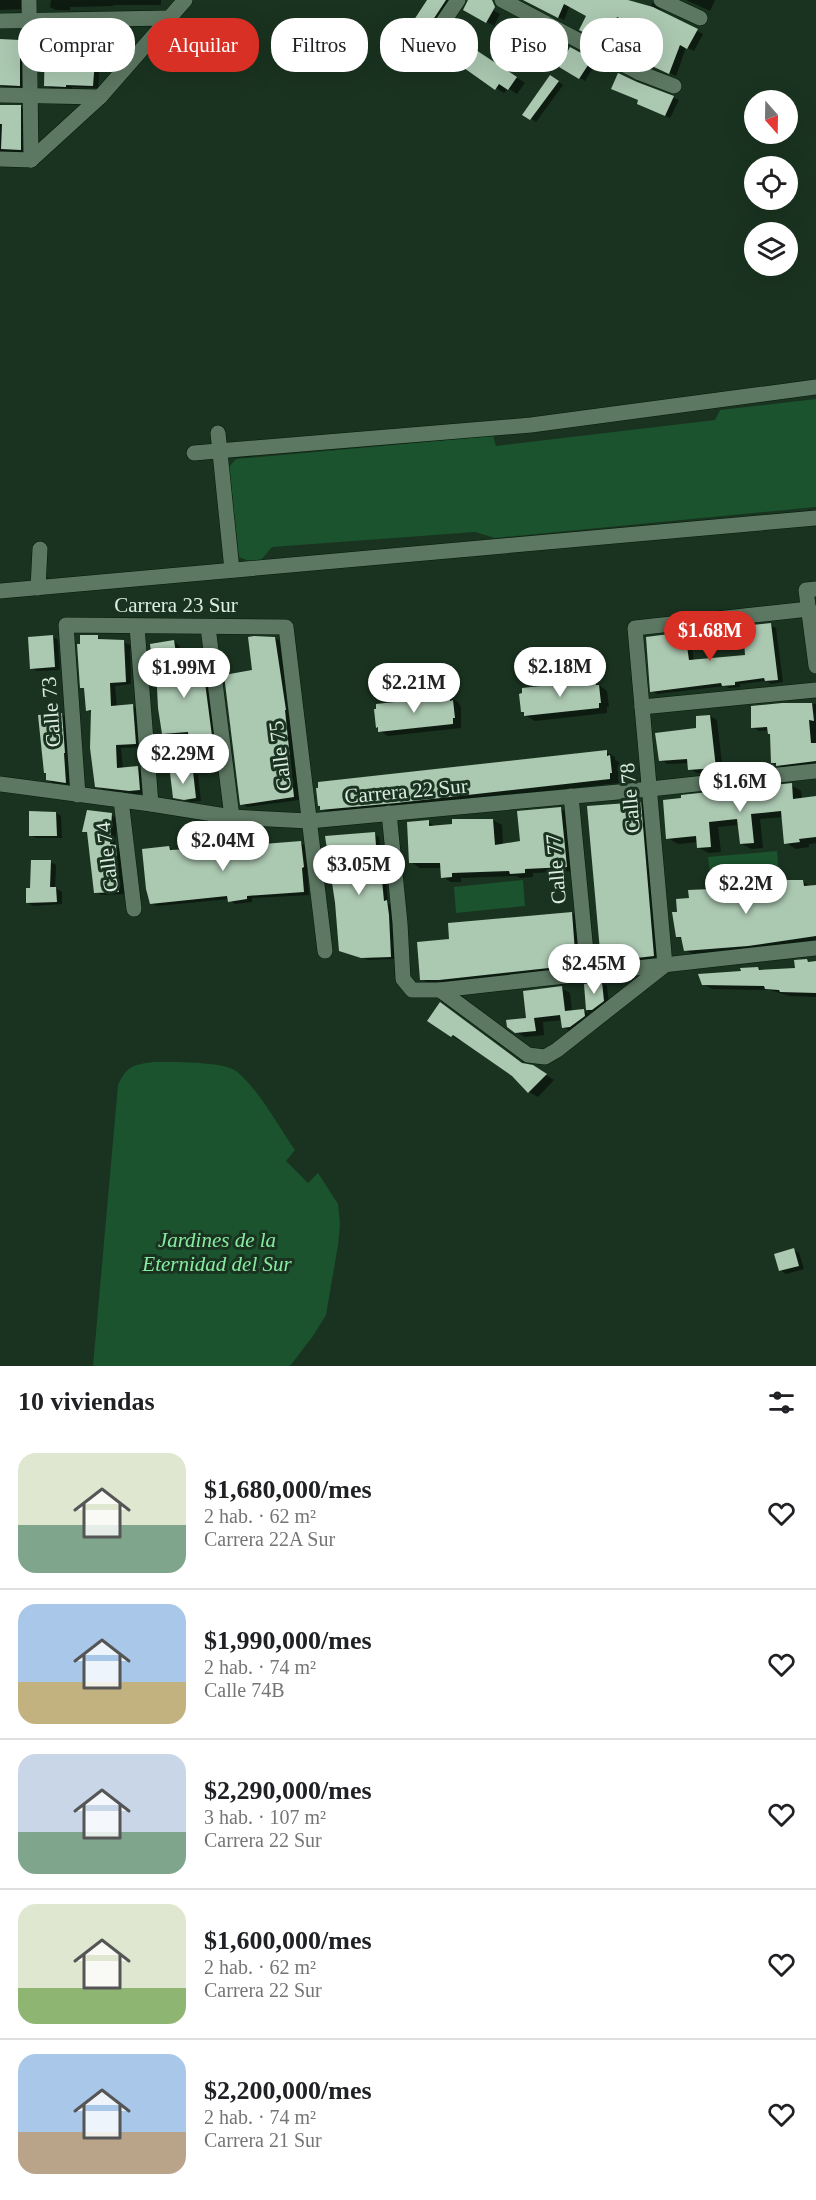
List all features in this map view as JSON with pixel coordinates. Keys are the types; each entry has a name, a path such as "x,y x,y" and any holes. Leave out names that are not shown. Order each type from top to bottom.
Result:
{"street":[{"path":"29,0 29,18"},
{"path":"169,18 185,0"},
{"path":"446,18 458,0"},
{"path":"502,0 640,73 674,86"},
{"path":"661,0 700,18"},
{"path":"0,21 18,21"},
{"path":"0,159 31,160 100,97 147,43"},
{"path":"30,72 31,160"},
{"path":"0,94 100,97"},
{"path":"194,453 531,425 816,387"},
{"path":"218,433 232,570"},
{"path":"0,591 816,518"},
{"path":"38,588 40,549"},
{"path":"811,590 809,609 816,666"},
{"name":"Calle 78","path":"665,965 635,628 809,609"},
{"name":"Carrera 23 Sur","path":"66,625 286,627"},
{"name":"Calle 73","path":"66,625 78,795"},
{"path":"137,627 151,804"},
{"path":"208,627 232,817"},
{"name":"Calle 75","path":"286,627 325,951"},
{"path":"642,707 816,690"},
{"name":"Carrera 22 Sur","path":"0,784 232,817 309,821 816,771"},
{"name":"Calle 77","path":"570,796 588,973"},
{"name":"Calle 74","path":"121,800 134,909"},
{"path":"389,813 400,922 403,979 406,986 412,990 420,992 440,990 816,948"},
{"path":"440,990 528,1054 545,1057 665,965"}],"green space":[{"path":"816,399 816,507 495,538 475,532 272,547 261,560 249,561 239,557 229,467 236,459 493,436 496,446 715,420 720,410"},
{"path":"777,851 779,877 711,884 708,857"},
{"path":"523,880 525,906 456,913 454,887"},
{"name":"Jardines de la Eternidad del Sur","path":"153,1062 220,1065 236,1071 260,1097 295,1150 286,1161 308,1183 318,1173 338,1204 340,1224 338,1245 326,1315 290,1366 93,1366 118,1085 124,1074 131,1068"}],"building":[{"path":"427,0 446,0 434,18 415,18"},
{"path":"468,0 492,0 495,7 486,23 463,10"},
{"path":"523,0 628,0 653,7 698,29 687,49 680,45 669,74 663,71 663,18 585,18 586,16 564,4 558,18"},
{"path":"0,39 18,40 20,86 0,85"},
{"path":"570,47 580,52 580,72 584,72 579,79 567,72"},
{"path":"478,51 490,59 490,72 509,72 517,77 508,90 499,84 495,90 470,72 478,72"},
{"path":"44,72 94,72 93,86 44,86"},
{"path":"618,73 674,96 665,116 637,104 638,100 611,89"},
{"path":"550,75 559,81 530,120 522,115"},
{"path":"0,105 21,105 21,150 1,149"},
{"path":"771,623 778,680 765,681 764,678 735,682 735,685 722,686 721,683 650,692 646,637 685,632 689,660 745,655 743,626"},
{"path":"53,635 55,667 30,669 28,637"},
{"path":"80,635 98,635 98,639 124,640 126,682 110,683 111,706 133,704 136,744 116,745 117,768 138,766 140,790 95,787 90,748 91,710 86,711 84,688 80,688 77,644 80,644"},
{"path":"248,637 275,637 286,710 294,797 240,805 224,675 252,670"},
{"path":"174,640 176,653 201,652 214,767 190,767 188,732 162,734 156,668 153,669 150,644"},
{"path":"595,680 596,685 599,685 601,703 599,703 599,708 524,716 524,712 521,712 519,694 522,693 522,688"},
{"path":"450,696 450,701 453,700 455,718 453,718 453,724 378,732 378,727 376,728 374,709 376,709 376,704"},
{"path":"812,703 814,721 809,720 811,743 816,743 816,761 776,766 776,763 771,763 770,734 768,734 767,727 751,728 751,706"},
{"path":"62,713 66,783 46,780 38,715"},
{"path":"710,715 716,768 688,770 687,759 659,761 655,733 696,728 696,716"},
{"path":"607,750 607,756 610,755 612,773 610,773 610,779 396,803 320,810 318,806 316,788 318,788 318,782"},
{"path":"193,771 196,798 184,800 173,798 170,773"},
{"path":"792,783 793,799 816,796 816,837 784,844 781,811 751,814 754,843 740,844 737,819 709,822 711,847 697,848 696,836 666,839 663,800 681,798 681,795"},
{"path":"641,802 654,956 601,962 587,806"},
{"path":"561,807 567,867 525,869 525,873 510,874 509,871 452,873 452,877 441,878 440,863 409,863 407,822 429,820 429,826 452,824 452,819 493,819 495,845 520,841 517,811"},
{"path":"87,810 112,813 110,844 116,845 119,892 94,893 87,832 82,832"},
{"path":"29,811 56,812 57,836 29,836"},
{"path":"375,832 384,901 387,900 389,915 391,957 361,958 339,951 335,903 325,836"},
{"path":"301,841 304,892 247,896 247,899 228,902 227,896 150,904 142,849 169,846 170,850 213,848"},
{"path":"31,860 51,860 50,887 56,887 57,902 26,903 26,888 30,888"},
{"path":"803,880 804,886 816,885 816,936 748,946 684,951 681,937 676,937 672,912 677,912 676,899 689,898 688,890 759,887 759,881"},
{"path":"572,912 576,965 439,980 420,980 417,942 449,939 448,923"},
{"path":"807,959 808,962 816,961 816,993 780,992 765,989 764,986 702,985 698,974 741,971 740,968 758,967 759,970 795,968 794,960"},
{"path":"602,982 604,1001 592,1010 586,1010 584,984"},
{"path":"562,986 565,1011 584,1009 585,1016 570,1027 562,1028 560,1015 534,1018 536,1031 515,1033 507,1027 506,1020 526,1018 523,991"},
{"path":"440,1002 522,1063 533,1065 547,1074 528,1093 512,1076 453,1035 451,1037 427,1021"},
{"path":"794,1248 799,1266 779,1271 774,1254"}]}
